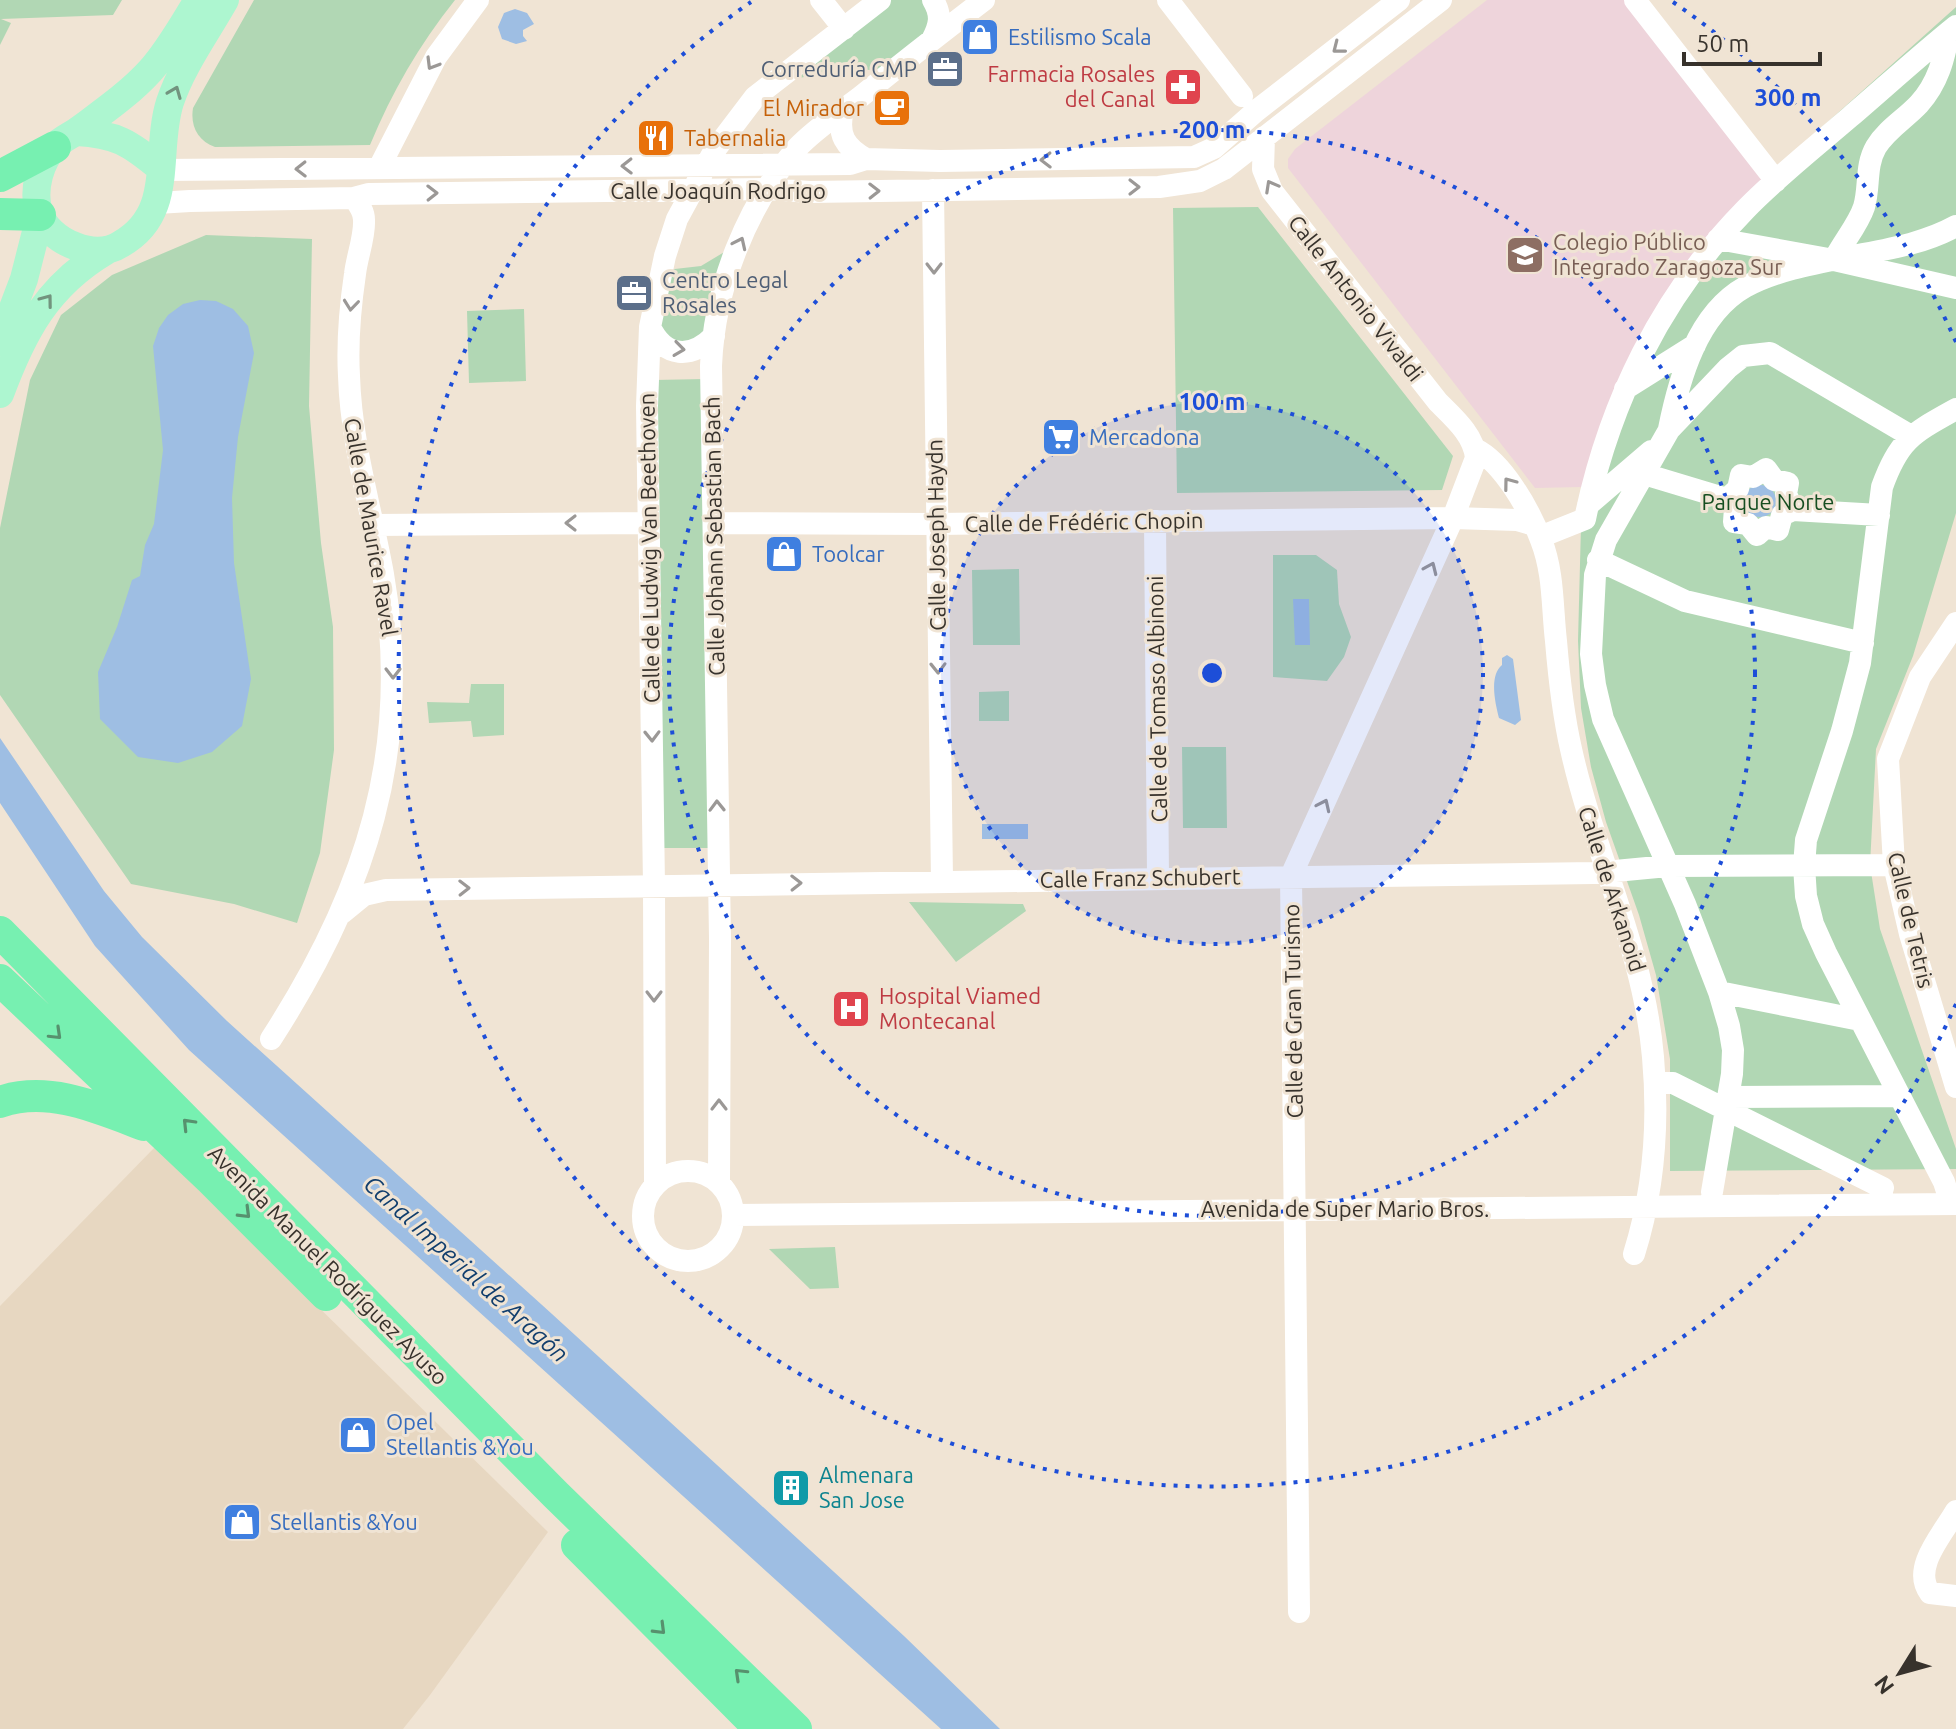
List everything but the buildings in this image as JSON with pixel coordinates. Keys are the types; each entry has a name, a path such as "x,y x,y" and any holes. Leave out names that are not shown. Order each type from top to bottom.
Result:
{"highway":[{"path":"0,176 66,139"},
{"name":"Avenida Manuel Rodríguez Ayuso","path":"0,932 556,1495 796,1729"},
{"name":"Avenida Manuel Rodríguez Ayuso","path":"0,980 222,1191 760,1729"},
{"path":"0,1102 14,1097 58,1098 155,1129"}],"main road":[{"path":"0,342 24,279 26,219 36,196 38,177 66,139 150,71 198,0"},
{"path":"0,394 26,332 44,304 70,276 136,234 148,220 157,203 166,120 174,91 225,0"},
{"path":"66,139 107,134 120,138 160,169"},
{"path":"26,219 69,244 106,251"}],"street":[{"path":"379,168 436,57 478,0"},
{"path":"821,0 844,29"},
{"name":"Calle de Ludwig Van Beethoven","path":"655,1185 647,393 650,327 665,256 677,219 720,141 755,97 880,0"},
{"path":"932,40 940,15 933,0"},
{"name":"Calle Johann Sebastian Bach","path":"719,1183 720,939 711,370 714,336 727,275 768,189 805,140 984,0"},
{"path":"1168,0 1242,96"},
{"name":"Calle Joaquín Rodrigo","path":"160,169 705,166 850,164 866,159 954,161 1194,157 1207,153 1399,0"},
{"name":"Calle Joaquín Rodrigo","path":"157,203 354,198 369,194 768,189 810,192 1187,185 1224,169 1441,0"},
{"path":"1635,0 1776,181"},
{"path":"1453,518 1517,520 1537,531 1585,519 1601,449 1640,355 1718,239 1776,181 1953,29"},
{"path":"1834,260 1865,203 1872,156 1886,134 1919,104 1934,84 1953,29"},
{"path":"843,110 841,126 844,141 866,159"},
{"name":"Calle Antonio Vivaldi","path":"1264,137 1263,169 1272,191 1438,402 1459,423 1475,449"},
{"name":"Calle Joseph Haydn","path":"933,190 942,881"},
{"name":"Calle de Maurice Ravel","path":"271,1039 310,976 342,913 364,856 387,758 393,668 387,602 351,411 349,379 351,302 364,217 354,198"},
{"path":"1712,1192 1728,1104 1733,1050 1719,992 1608,731 1595,685 1591,654 1598,560 1606,540 1664,437 1695,345 1704,326 1719,307 1745,287 1766,278 1910,245 1956,226"},
{"path":"1718,239 1834,260 1956,288"},
{"path":"650,327 661,344 677,352 699,349 714,336"},
{"path":"1624,390 1695,345"},
{"path":"1588,505 1664,437 1743,356 1770,353 1911,436"},
{"path":"1953,1204 1813,924 1806,896 1804,866 1806,840 1842,731 1863,643 1882,487 1890,464 1911,436 1956,409"},
{"name":"Calle de Gran Turismo","path":"1299,1612 1291,876 1472,474 1475,449"},
{"name":"Calle de Arkanoid","path":"1475,449 1489,457 1526,507 1537,531 1552,579 1562,695 1570,746 1605,871 1629,932 1640,976 1653,1054 1654,1162 1647,1207 1634,1254"},
{"path":"1727,499 1738,489 1741,475 1753,477 1766,469 1774,480 1788,483 1786,494 1793,510"},
{"path":"1644,474 1727,499 1735,508 1734,522 1748,524 1757,535 1766,527 1778,530 1782,515 1793,510 1879,515"},
{"name":"Calle de Frédéric Chopin","path":"715,523 936,524 1453,518"},
{"name":"Calle de Tomaso Albinoni","path":"1155,521 1158,877"},
{"path":"373,525 649,523"},
{"path":"1598,560 1685,601 1863,643"},
{"name":"Calle de Tetris","path":"1956,623 1920,677 1888,759 1894,865 1910,934 1956,1087"},
{"name":"Calle de Maurice Ravel","path":"364,856 365,870 378,886"},
{"name":"Calle Franz Schubert","path":"342,913 378,886 654,885 1605,871 1668,866 1894,865"},
{"path":"1719,992 1860,1020"},
{"path":"1655,1083 1673,1083 1728,1104 1883,1188"},
{"path":"1728,1104 1899,1096"},
{"path":"686,1170 702,1173 719,1183 729,1196 733,1215 727,1238 715,1252 697,1260 675,1259 654,1246 644,1228 644,1204 655,1185 672,1173 686,1170"},
{"name":"Avenida de Super Mario Bros.","path":"733,1215 1953,1204"},
{"path":"1956,1511 1923,1570 1923,1583 1933,1595 1956,1596"}],"shaded area":[{"name":"Colegio Público Integrado Zaragoza Sur","path":"1487,0 1625,0 1764,179 1582,487 1535,488 1288,168 1288,159 1295,149"},
{"path":"155,1147 548,1532 403,1729 0,1729 0,1306"}],"green space":[{"path":"0,0 122,0 113,15 1,19 11,23 0,45"},
{"path":"254,0 455,0 407,70 370,145 215,147 196,132 193,108"},
{"path":"889,0 924,0 932,31 885,71 840,68 796,79"},
{"name":"Parque Norte","path":"1956,7 1956,513 1913,656 1876,749 1870,865 1880,929 1956,1149 1956,1169 1670,1171 1670,1059 1656,975 1639,915 1606,822 1591,767 1581,708 1578,641 1582,487 1599,429 1764,179"},
{"path":"1258,207 1453,456 1442,490 1177,493 1173,208"},
{"path":"206,235 312,239 309,406 321,543 333,627 334,750 320,853 297,923 234,904 131,884 0,695 0,528 30,380 61,315 112,275"},
{"path":"731,248 704,338 671,345 657,318 666,270 701,266"},
{"path":"524,309 526,381 469,383 467,311"},
{"path":"705,379 710,848 660,848 654,380"},
{"path":"1273,555 1316,555 1337,570 1339,604 1351,637 1344,657 1327,681 1273,677"},
{"path":"1019,569 1020,645 973,645 972,570"},
{"path":"471,684 504,684 504,735 473,737 471,721 429,723 427,702 469,703"},
{"path":"1009,691 1009,721 979,721 979,692"},
{"path":"1182,747 1226,747 1227,828 1183,828"},
{"path":"909,902 1023,904 1026,911 956,962"},
{"path":"835,1247 839,1288 810,1289 769,1249"}],"water":[{"path":"515,9 527,13 534,24 523,30 527,41 516,44 502,39 498,27 504,13"},
{"path":"200,300 216,301 233,309 248,326 254,353 238,437 232,498 234,563 251,679 242,726 212,752 178,763 138,757 100,719 98,672 132,580 140,576 145,545 154,524 163,450 153,346 159,328 168,315 183,304"},
{"path":"1760,485 1771,490 1776,501 1771,512 1760,517 1749,512 1744,501 1749,490"},
{"path":"1293,599 1309,599 1310,645 1295,645"},
{"path":"1507,655 1513,659 1521,720 1515,725 1499,718 1495,697 1495,676 1502,665 1502,658"},
{"name":"Canal Imperial de Aragón","path":"0,738 104,891 142,937 227,1021 904,1636 1000,1729 941,1729 189,1050 95,946 0,803"},
{"path":"982,824 1028,824 1028,839 982,839"}],"place":[{"name":"Estilismo Scala","path":"980,37"},
{"name":"Correduría CMP","path":"945,69"},
{"name":"Farmacia Rosales del Canal","path":"1183,87"},
{"name":"El Mirador","path":"892,108"},
{"name":"Tabernalia","path":"656,138"},
{"name":"Colegio Público Integrado Zaragoza Sur","path":"1525,255"},
{"name":"Centro Legal Rosales","path":"634,293"},
{"name":"Mercadona","path":"1061,437"},
{"name":"Toolcar","path":"784,554"},
{"name":"Hospital Viamed Montecanal","path":"851,1009"},
{"name":"Opel Stellantis &You","path":"358,1435"},
{"name":"Almenara San Jose","path":"791,1488"},
{"name":"Stellantis &You","path":"242,1522"}]}
